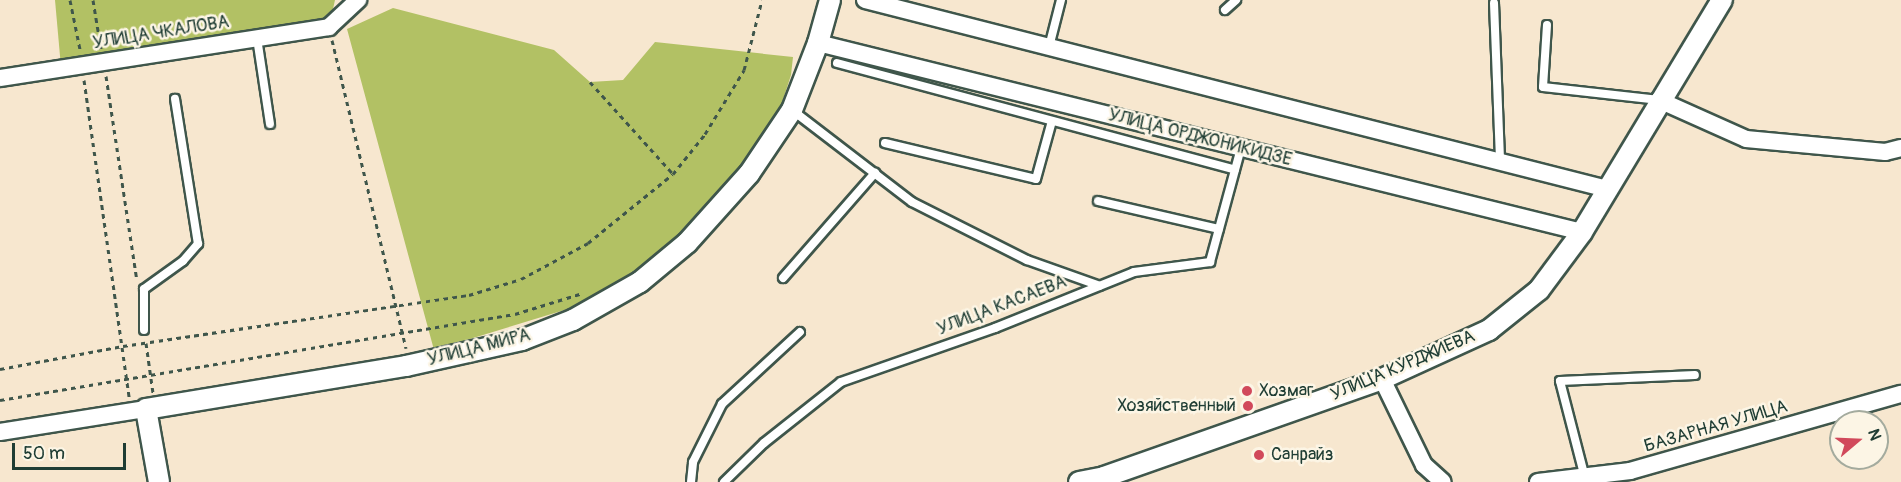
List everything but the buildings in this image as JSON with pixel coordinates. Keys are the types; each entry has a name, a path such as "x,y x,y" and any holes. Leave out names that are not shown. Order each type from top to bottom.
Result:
{"street":[{"path":"329,27 358,0"},
{"name":"УЛИЦА МИРА","path":"0,432 405,366 522,340 573,320 640,282 687,243 749,174 792,110 818,43 830,0"},
{"path":"865,0 1607,189"},
{"path":"1582,232 1659,100 1722,0"},
{"name":"УЛИЦА ЧКАЛОВА","path":"0,78 329,27"},
{"name":"УЛИЦА ОРДЖОНИКИДЗЕ","path":"818,43 1582,232"},
{"path":"1659,100 1746,139 1885,152 1901,148"},
{"name":"УЛИЦА КУРДЖИЕВА","path":"1079,482 1123,477 1382,379 1489,330 1543,285 1582,232"},
{"path":"1382,379 1424,465 1443,482"},
{"name":"БАЗАРНАЯ УЛИЦА","path":"1538,482 1584,474 1630,471 1901,394"},
{"path":"144,409 159,482"}],"lane":[{"path":"1049,47 1061,0"},
{"path":"1225,10 1236,0"},
{"path":"1494,3 1500,162"},
{"path":"1547,26 1543,87 1659,100"},
{"path":"257,38 270,124"},
{"path":"837,63 1235,170"},
{"path":"144,330 144,289 183,261 198,244 175,99"},
{"path":"792,110 912,201 1027,260 1100,286"},
{"path":"885,143 1036,179 1052,121"},
{"name":"УЛИЦА КАСАЕВА","path":"724,482 764,443 841,382 1134,272 1210,262 1241,148"},
{"path":"783,278 875,173"},
{"path":"1098,201 1219,229"},
{"path":"691,482 693,462 722,404 800,332"},
{"path":"1584,474 1560,381 1695,375"},
{"path":"1424,465 1431,482"}],"path":[{"path":"70,0 83,65 127,376 144,409"},
{"path":"93,0 137,283"},
{"path":"0,369 123,346 395,303 469,295 521,279 588,243 673,174 705,134 744,70 762,0"},
{"path":"329,27 405,348"},
{"path":"590,82 673,174"},
{"path":"0,400 127,376 150,374 401,330 515,314 592,291"},
{"path":"144,330 150,374 144,409"}],"green space":[{"path":"55,0 335,0 329,27 61,67"},
{"path":"393,8 554,50 590,82 623,80 655,42 793,57 791,75 782,103 726,191 639,271 571,308 434,350 347,29"}],"place":[{"name":"Хозмаг","path":"1247,391"},
{"name":"Хозяйственный","path":"1248,406"},
{"name":"Санрайз","path":"1259,455"}]}
